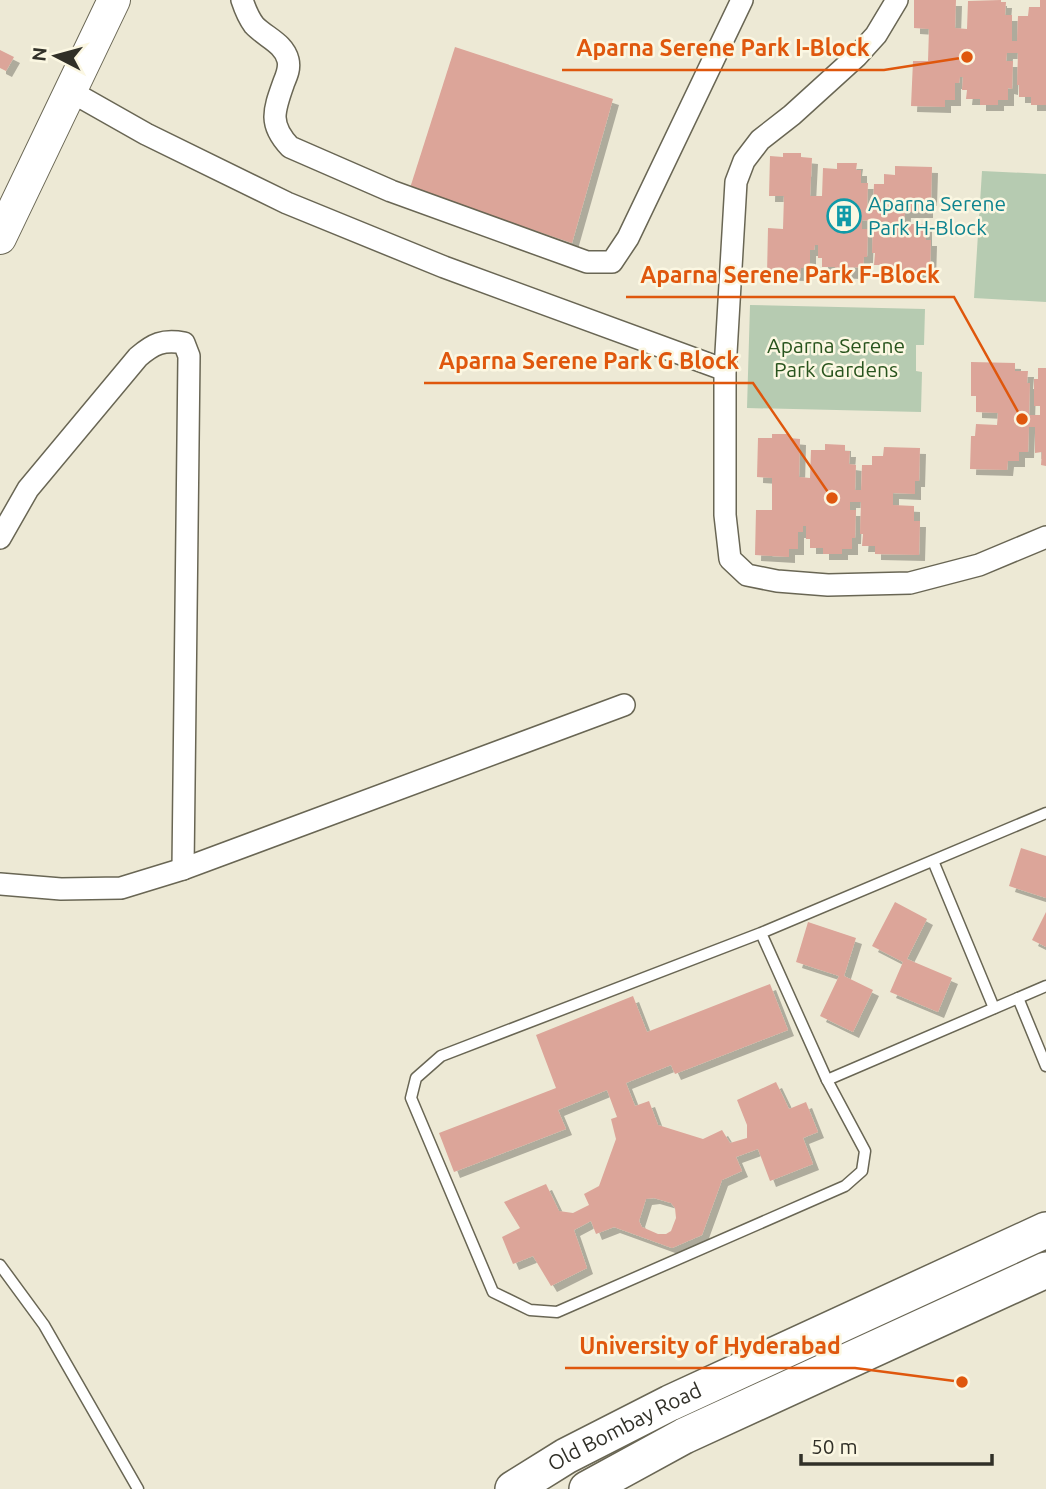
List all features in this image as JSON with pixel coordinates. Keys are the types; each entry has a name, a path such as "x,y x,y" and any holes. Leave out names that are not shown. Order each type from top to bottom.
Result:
{"main road":[{"path":"0,237 114,0"},
{"name":"Old Bombay Road","path":"513,1489 566,1456 670,1403 1046,1230"},
{"name":"Old Bombay Road","path":"587,1489 684,1437 1046,1270"}],"street":[{"path":"242,0 256,26 274,40 288,60 288,73 275,113 275,124 279,135 290,147 391,191 587,262 612,262 628,239 742,0"},
{"path":"897,0 876,35 857,56 760,140 744,160 736,183 725,370 725,514 730,558 747,575 777,581 828,585 910,583 979,565 1046,537"},
{"path":"70,91 146,134 287,203 444,267 725,370"},
{"path":"3,528 28,489 138,357 152,345 164,341 184,343 189,356 183,869"},
{"path":"0,884 61,889 121,888 183,869 624,705"}],"lane":[{"path":"761,933 827,1080 865,1152 862,1171 845,1186 557,1312 530,1310 493,1292 411,1098 416,1077 441,1056 761,933 1046,813"},
{"path":"933,861 994,1008"},
{"path":"827,1080 1046,986"},
{"path":"1018,998 1046,1066"},
{"path":"0,1265 44,1325 138,1489"}],"green space":[{"path":"982,171 1046,174 1046,302 974,298"},
{"name":"Aparna Serene Park Gardens","path":"750,305 925,309 924,345 916,345 916,371 922,372 921,412 747,408"}],"building":[{"path":"914,0 956,0 955,28 967,29 968,1 1001,0 1006,2 1005,15 1012,15 1012,41 1017,41 1018,16 1028,16 1029,7 1040,7 1040,0 1046,0 1046,105 1031,105 1031,97 1019,97 1018,53 1007,53 1006,61 1013,61 1012,89 1008,88 1008,100 998,100 998,105 980,105 980,99 966,99 967,90 962,90 963,77 960,77 959,83 955,83 955,100 945,100 945,107 911,106 913,61 928,61 929,29 914,28"},
{"path":"455,47 613,99 572,243 410,188"},
{"path":"0,50 14,57 6,71 0,68"},
{"name":"Aparna Serene Park H-Block","path":"783,153 801,153 801,157 812,158 810,196 822,196 823,168 837,169 837,163 857,163 856,170 861,170 861,183 868,183 867,209 873,209 874,184 884,184 884,174 895,175 895,166 932,167 931,200 927,200 927,212 905,212 904,224 926,224 926,240 931,240 930,274 886,273 887,265 874,265 873,221 862,220 862,229 868,229 867,257 864,257 863,268 854,267 854,273 835,272 835,267 822,267 822,258 818,258 818,245 815,245 814,250 810,250 810,268 801,268 800,275 767,274 768,228 783,229 784,196 769,196 770,156 783,157"},
{"path":"971,362 1015,363 1015,371 1028,371 1029,415 1040,415 1040,406 1034,406 1034,379 1038,379 1038,368 1046,368 1046,466 1041,465 1042,452 1035,453 1035,427 1029,427 1028,452 1019,452 1019,461 1008,461 1007,470 970,469 971,436 975,436 976,424 997,425 998,413 976,412 976,396 971,396"},
{"path":"772,434 789,434 789,438 800,439 799,477 810,478 811,450 825,450 825,444 845,445 845,451 850,451 849,464 856,465 855,490 861,490 862,465 872,465 872,456 883,456 884,447 920,448 919,481 915,481 915,494 893,493 893,505 914,506 914,521 920,521 919,555 875,554 875,546 862,546 861,502 850,502 850,510 856,510 852,549 842,549 842,554 823,554 823,548 810,548 810,539 806,539 806,526 803,526 803,532 798,532 798,549 789,549 789,557 755,555 756,510 772,510 772,478 757,477 758,438 772,438"},
{"path":"1021,848 1046,856 1046,898 1009,886"},
{"path":"895,902 927,919 907,959 952,978 938,1012 890,992 903,962 872,946"},
{"path":"1046,912 1046,947 1032,940"},
{"path":"808,922 856,938 844,976 873,990 853,1032 820,1016 839,976 796,962"},
{"path":"770,984 788,1030 675,1074 671,1065 626,1083 635,1106 649,1101 658,1125 703,1139 722,1130 730,1143 747,1138 747,1125 737,1100 776,1082 789,1109 806,1102 818,1132 803,1138 813,1164 770,1181 758,1149 736,1157 742,1171 722,1180 702,1235 672,1248 614,1227 596,1234 591,1221 574,1230 587,1268 551,1286 533,1256 513,1264 502,1237 520,1228 504,1202 546,1184 559,1211 573,1213 589,1205 584,1194 599,1186 616,1139 611,1119 617,1117 607,1090 558,1110 566,1129 454,1172 439,1133 556,1088 536,1035 633,996 647,1032","holes":["654,1198 671,1203 675,1208 676,1218 671,1231 658,1234 642,1227 639,1221 646,1199"]}],"place":[{"name":"Aparna Serene Park I-Block","path":"967,57"},
{"name":"Aparna Serene Park H-Block","path":"844,216"},
{"name":"Aparna Serene Park F-Block","path":"1022,419"},
{"name":"Aparna Serene Park G Block","path":"832,498"},
{"name":"University of Hyderabad","path":"962,1382"}]}
